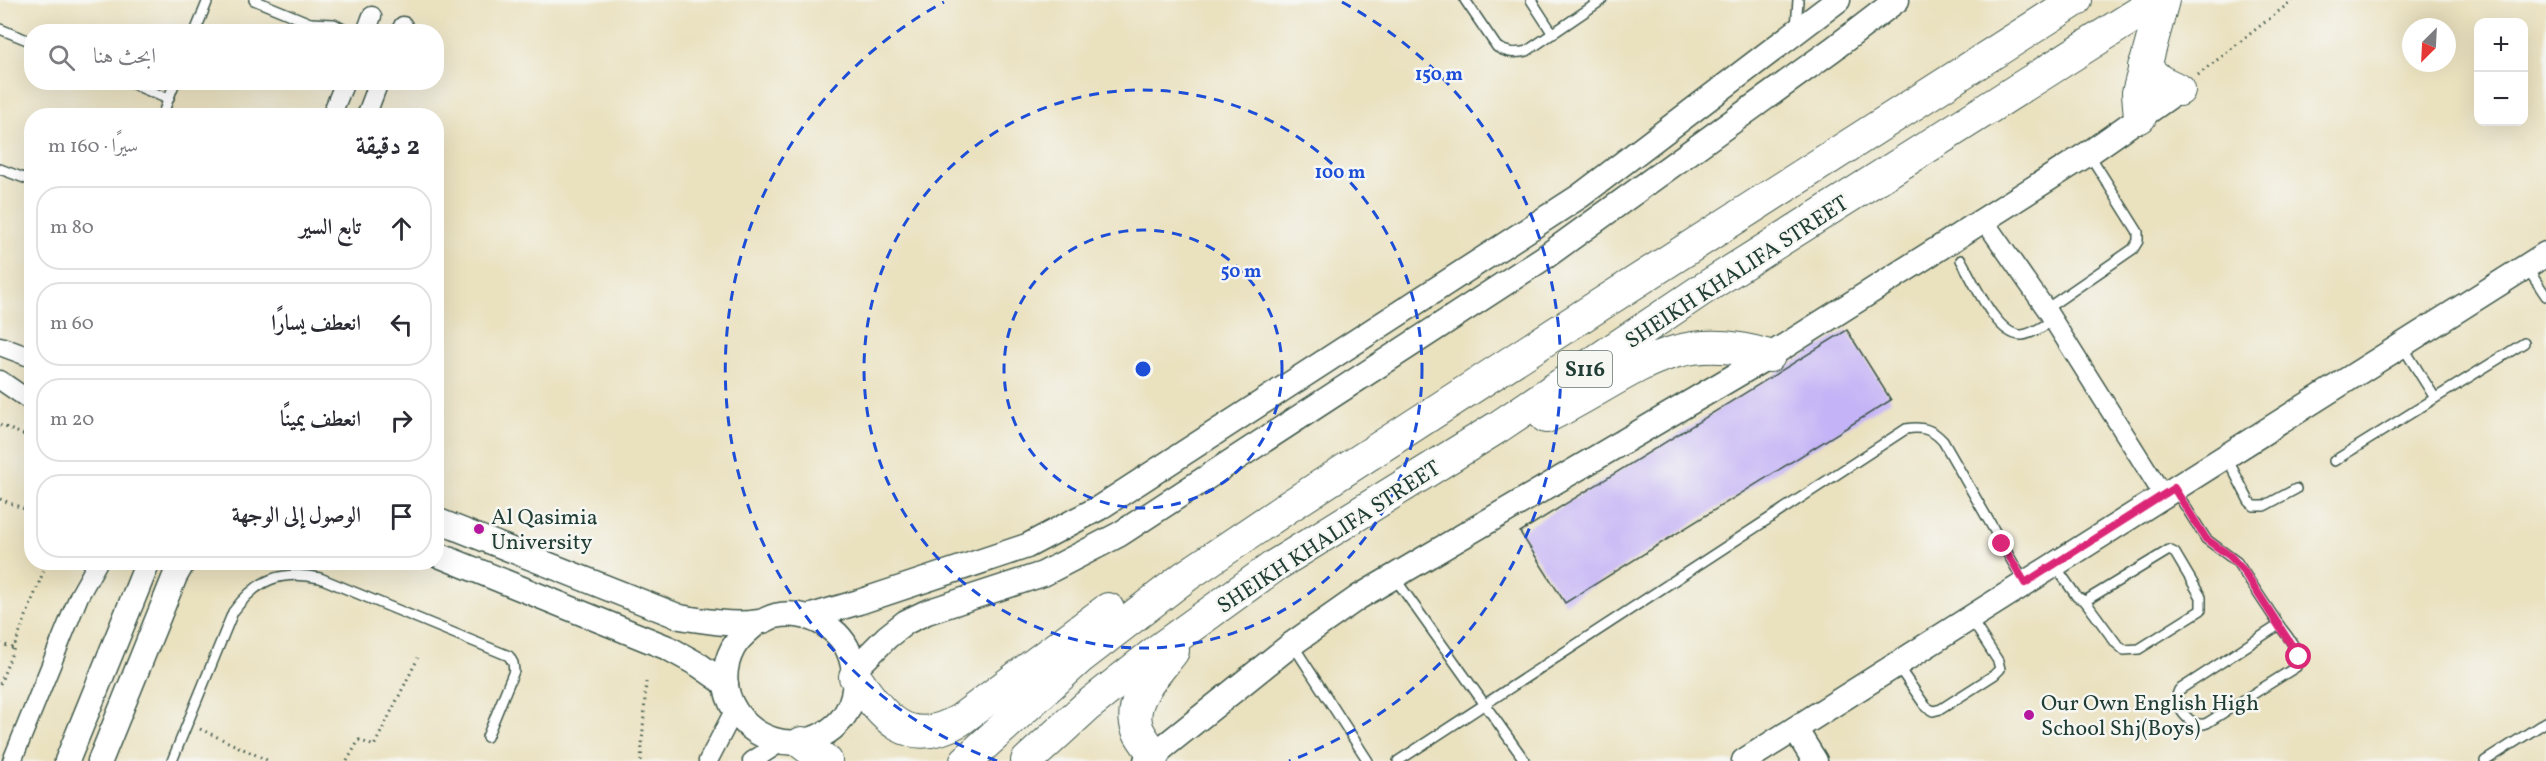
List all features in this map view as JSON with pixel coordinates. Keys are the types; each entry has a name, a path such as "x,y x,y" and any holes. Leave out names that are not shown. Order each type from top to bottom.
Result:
{"highway":[{"name":"SHEIKH KHALIFA STREET","path":"966,761 1081,657 1186,576 1546,339 2076,0"},
{"name":"SHEIKH KHALIFA STREET","path":"1027,761 1095,700 1193,624 1276,565 1498,427 1700,291 2161,0"},
{"path":"2140,117 2137,99 2161,0"},
{"path":"2144,67 2160,81 2179,90"},
{"path":"1498,427 1512,427 1540,420 1646,362 1677,350 1720,346 1743,348 1769,356"},
{"path":"855,673 887,719 910,730 936,730 960,720 1105,611 1124,600 1186,576"},
{"path":"1153,759 1138,730 1136,710 1139,699 1193,624"}],"street":[{"path":"808,617 1027,546 1075,522 1128,490 1580,196 1838,0"},
{"path":"855,673 887,637 906,622 927,612 1043,574 1120,534 1545,257 1833,49 1897,0"},
{"path":"334,108 342,90"},
{"path":"369,108 375,90"},
{"path":"1153,759 1292,644 1359,597 1769,356 2089,153 2179,90"},
{"path":"1545,257 1535,254 1532,250 1534,242 1580,196"},
{"path":"1983,219 2168,491"},
{"path":"1744,761 2536,260"},
{"path":"0,346 24,355"},
{"path":"0,379 24,382"},
{"path":"0,379 24,396"},
{"path":"444,523 680,618 758,622"},
{"path":"444,557 668,648 699,664 726,684"},
{"path":"79,596 84,570"},
{"path":"12,761 79,596 94,570"},
{"path":"67,761 145,570"},
{"path":"100,761 178,570"},
{"path":"752,761 803,749 835,727 853,695 855,673 849,651 839,636 825,624 808,617 791,614 774,616 758,622 733,648 727,666 726,684 734,711 746,726 762,737 803,749"},
{"path":"708,761 734,711"},
{"path":"1795,729 1815,761"}],"lane":[{"path":"198,24 208,0"},
{"path":"254,0 309,23 334,24"},
{"path":"1465,0 1491,41 1505,51 1519,53 1527,51 1602,0"},
{"path":"1532,0 1553,34"},
{"path":"1796,33 1798,0"},
{"path":"0,28 24,38"},
{"path":"147,90 168,99"},
{"path":"165,108 172,90"},
{"path":"1961,260 1997,321 2008,332 2016,334 2031,333 2049,315 2133,249 2138,241 2138,232 2089,153"},
{"path":"0,169 24,178"},
{"path":"2536,260 2546,296"},
{"path":"2334,461 2524,343"},
{"path":"2402,344 2435,398"},
{"path":"1398,761 1906,429 1930,430 1943,441 2025,583"},
{"path":"2225,456 2249,501 2254,506 2264,506 2296,489"},
{"path":"2168,491 2206,539 2237,562 2279,625 2298,654 2299,661 2296,667 2207,723 2200,725 2192,723 2177,702 2176,695 2179,690 2279,625"},
{"path":"2054,565 2077,597 2085,601 2116,643 2129,651 2139,649 2198,613 2202,601 2175,553 2169,550 2085,601"},
{"path":"172,761 234,612 245,596 261,583 280,576 300,574 320,578 509,656 514,671 487,737"},
{"path":"1394,576 1525,761"},
{"path":"1897,664 1926,707 1933,711 1941,709 1968,692 1998,672 2000,664 1970,618"},
{"path":"1292,644 1368,761"},
{"path":"2485,761 2546,722"}],"path":[{"path":"2179,90 2293,0"},
{"path":"0,425 24,435"},
{"path":"0,499 24,509"},
{"path":"0,684 44,570"},
{"path":"0,643 15,649"},
{"path":"347,761 359,740 374,746 418,658"},
{"path":"641,761 646,682"},
{"path":"188,723 269,761"}],"building":[{"path":"1847,330 1891,400 1565,603 1520,532"}],"place":[{"name":"Al Qasimia University","path":"479,529"},
{"name":"Our Own English High School Shj(Boys)","path":"2029,715"}],"route":[{"path":"2002,544 2025,583 2174,488 2206,539 2214,547 2230,556 2243,570 2299,657"}]}
